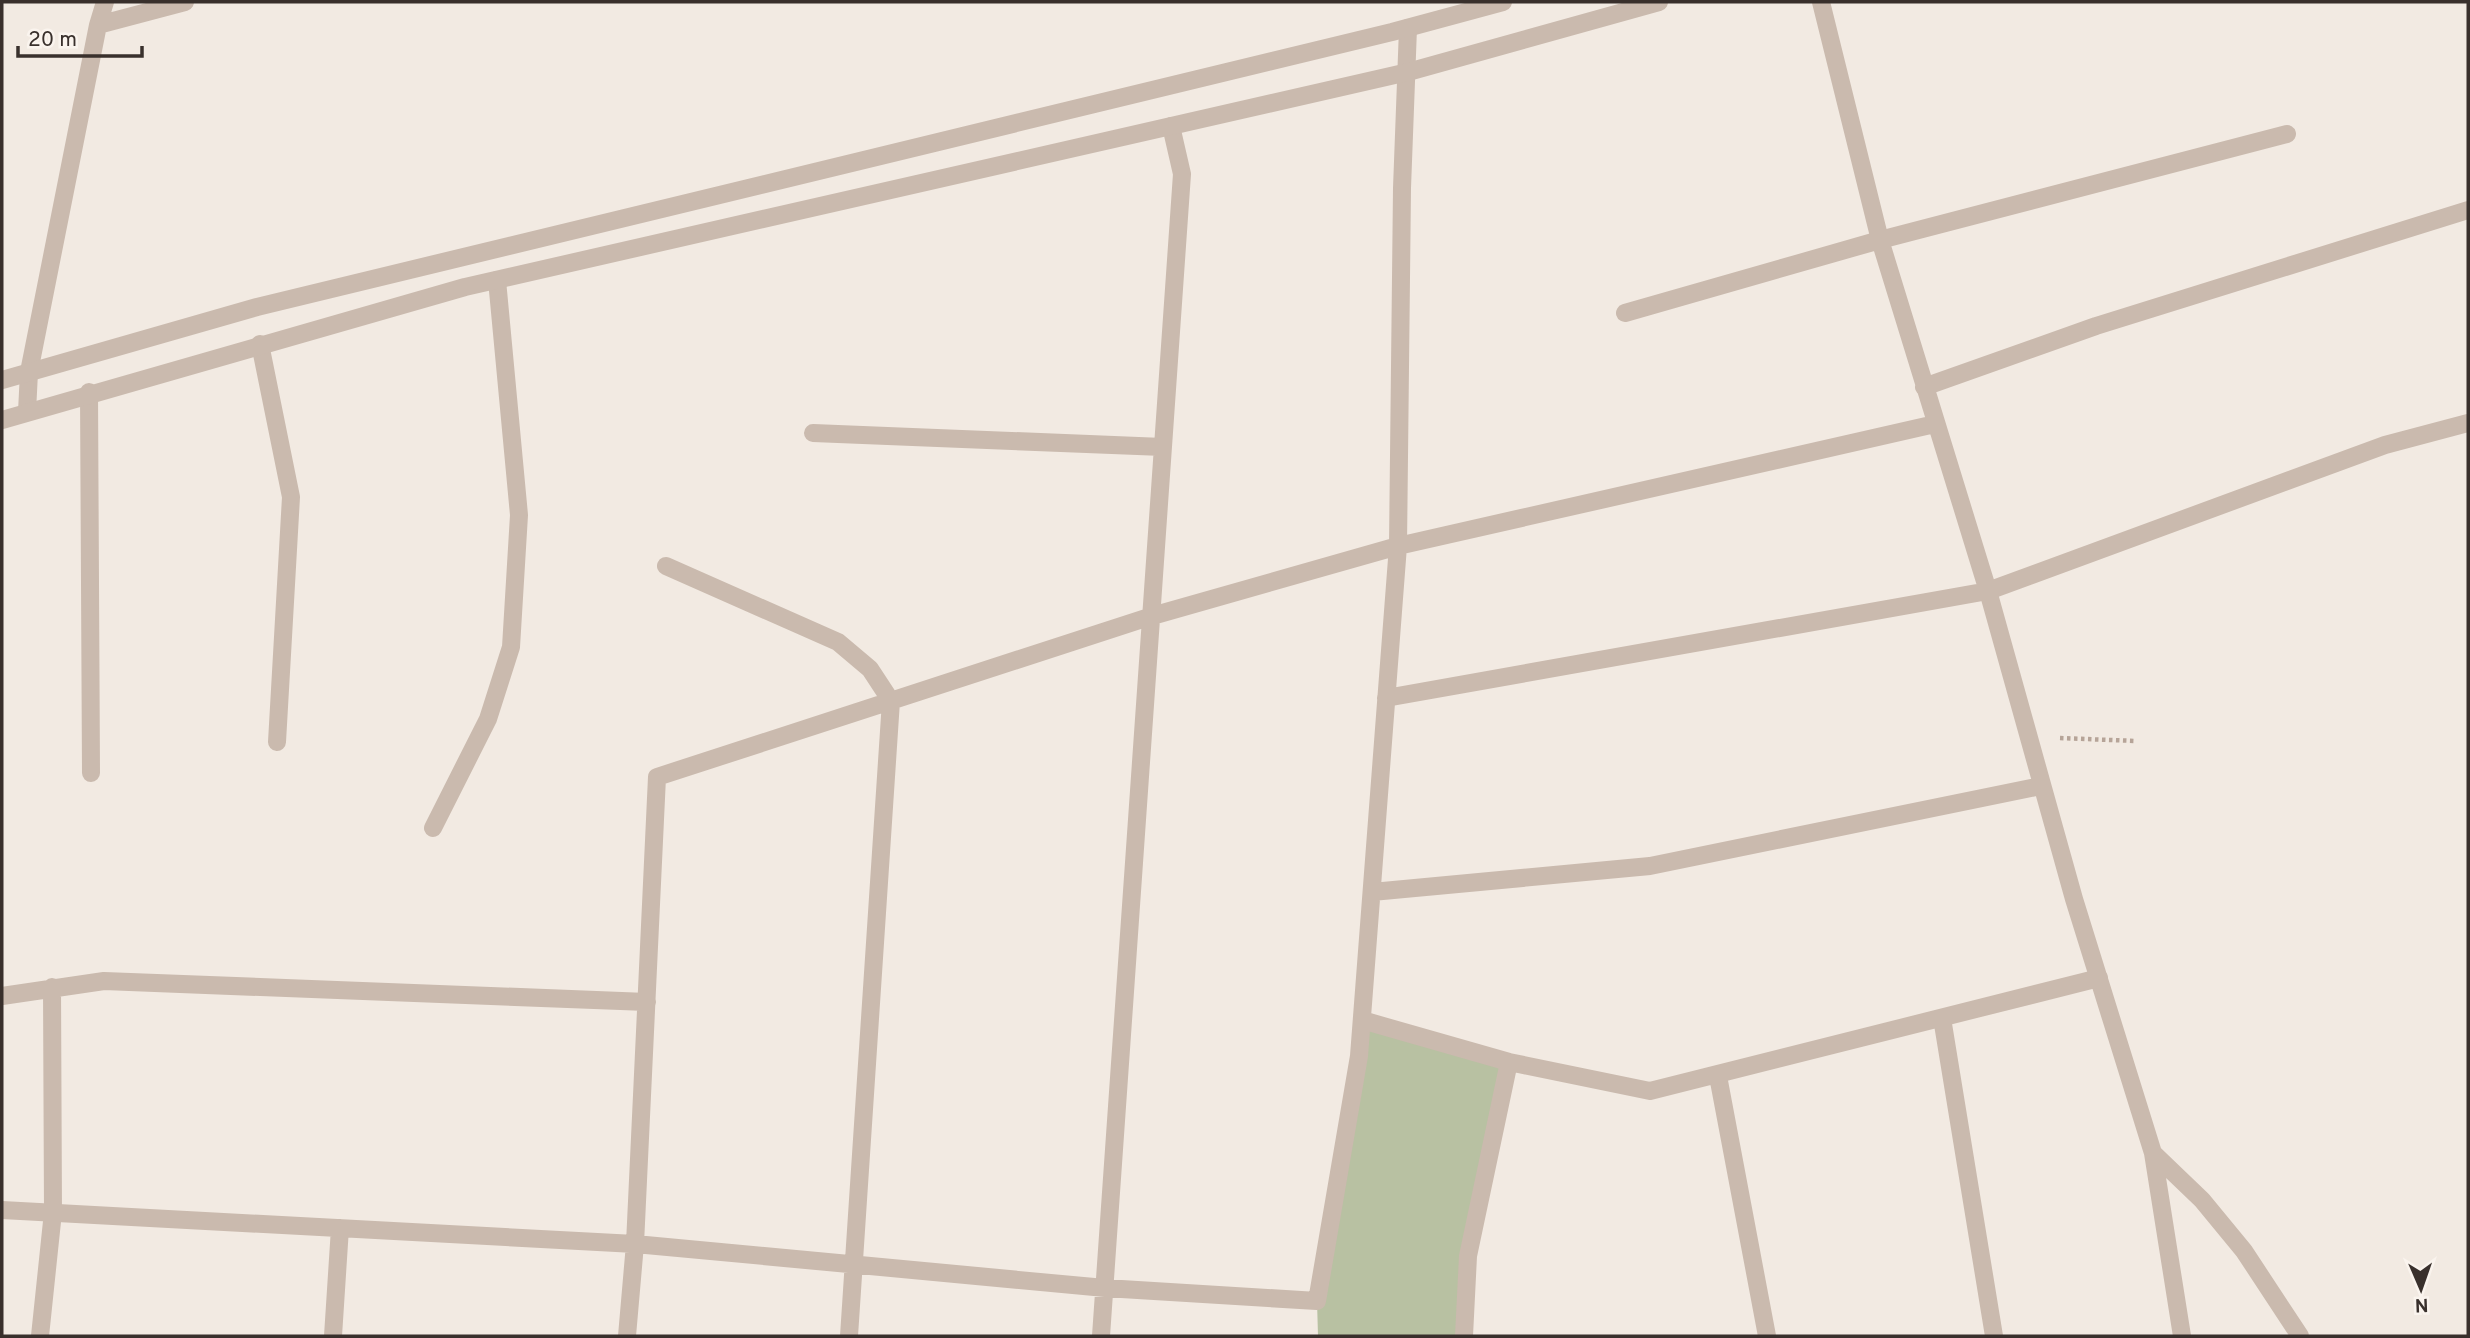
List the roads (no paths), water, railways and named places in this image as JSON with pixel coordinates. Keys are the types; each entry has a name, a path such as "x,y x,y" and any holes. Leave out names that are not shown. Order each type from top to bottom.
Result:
{"street":[{"path":"27,412 29,372 98,25 105,2"},
{"path":"98,25 186,2"},
{"path":"2,380 257,307 1408,28 1464,7 1503,2"},
{"path":"2,419 89,392 497,280 1408,72 1660,2"},
{"path":"1821,2 1880,240 1988,591 2041,786 2153,1153 2182,1336"},
{"path":"2,1210 635,1244 1105,1287 1317,1301 1359,1056 1398,546 1402,188 1408,28"},
{"path":"1101,1336 1182,174 1171,126"},
{"path":"1625,313 1880,240 2287,134"},
{"path":"1924,387 2096,326 2468,211"},
{"path":"433,828 488,719 510,647 519,515 497,280"},
{"path":"260,344 290,497 277,742"},
{"path":"89,392 91,773"},
{"path":"1386,698 1988,591 2385,444 2468,423"},
{"path":"627,1336 635,1244 657,777 1152,616 1398,546 1935,424"},
{"path":"813,433 1163,447"},
{"path":"666,566 838,642 870,669 891,701 849,1336"},
{"path":"1371,892 1650,866 2041,786"},
{"path":"1362,1020 1509,1062 1650,1091 2099,978"},
{"path":"2,996 104,981 647,1002"},
{"path":"40,1336 53,1212 52,987"},
{"path":"1942,1018 1994,1336"},
{"path":"1464,1336 1468,1256 1509,1062"},
{"path":"1718,1076 1768,1336"},
{"path":"2153,1153 2202,1200 2245,1251 2300,1336"},
{"path":"333,1336 340,1228"}]}
